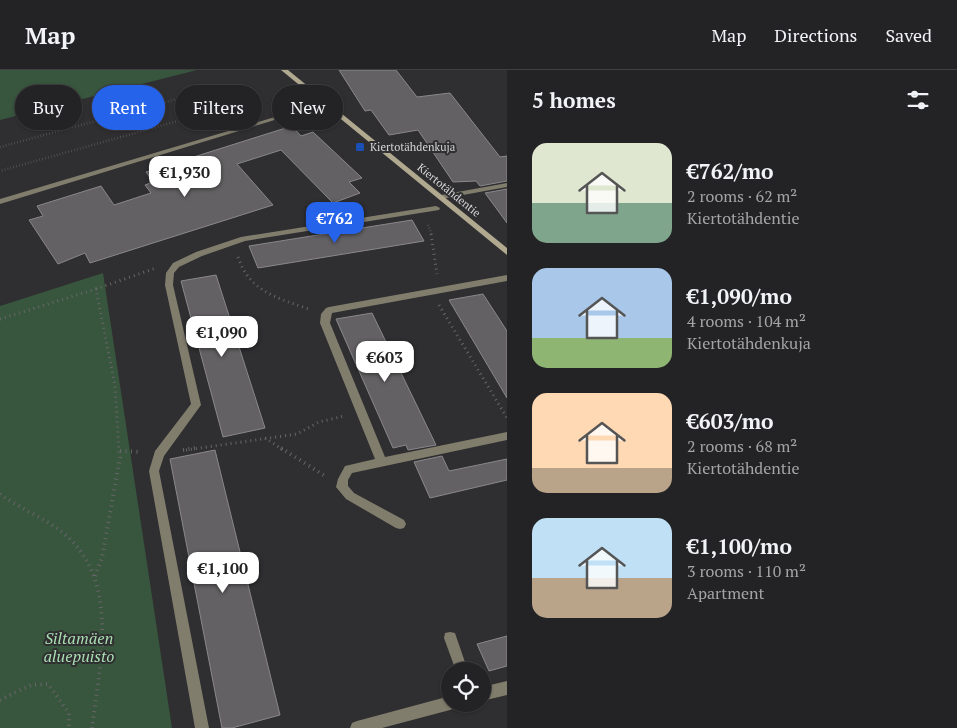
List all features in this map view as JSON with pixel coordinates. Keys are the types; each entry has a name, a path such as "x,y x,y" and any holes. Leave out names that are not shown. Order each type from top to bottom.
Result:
{"street":[{"name":"Kiertotähdentie","path":"284,70 302,85"},
{"name":"Kiertotähdentie","path":"343,119 507,252"},
{"path":"0,202 272,120"},
{"path":"441,197 507,185"},
{"path":"202,728 154,471 159,454 196,405 169,286 170,273 176,265 199,254 234,242 436,208"},
{"path":"382,462 325,322 325,315 329,310 437,289 507,278"},
{"path":"400,524 350,496 342,487 349,469 507,436"},
{"path":"450,638 459,662"},
{"path":"491,692 507,688"},
{"path":"357,728 441,705"}],"path":[{"path":"0,147 217,88 225,92 236,102 178,121 0,171"},
{"path":"416,211 432,232 437,270 437,301 507,418"},
{"path":"234,242 239,261 246,276 257,287 270,296 325,315"},
{"path":"0,319 96,289 154,268 176,265"},
{"path":"95,576 102,558 120,458 115,386 96,289"},
{"path":"159,454 265,437 297,434 319,422 362,412"},
{"path":"265,437 342,487"},
{"path":"0,494 70,540 84,556 95,576 100,593 101,625 92,728"},
{"path":"0,700 6,694 21,688 43,682 48,684 66,704 70,723 68,728"}],"green space":[{"path":"0,70 197,70 138,85 92,85 92,97 82,99 82,85 15,85 15,116 0,120"},
{"name":"Siltamäen aluepuisto","path":"103,273 172,728 0,728 0,306"}],"building":[{"path":"339,70 396,70 417,97 450,93 500,157 507,156 507,181 480,186 476,181 453,182 418,130 389,135 371,110 365,111"},
{"path":"279,130 296,130 301,136 313,132 362,178 349,182 360,193 333,203 281,150 237,164 273,205 90,263 85,253 58,264 29,220 43,216 37,206 101,186 114,205 151,193 145,185 153,182 146,172"},
{"path":"507,189 507,223 485,193"},
{"path":"412,220 424,241 258,268 249,246"},
{"path":"216,275 265,428 223,437 181,281"},
{"path":"483,294 507,331 507,398 449,300"},
{"path":"372,313 436,445 408,450 406,445 393,448 336,319"},
{"path":"215,450 280,715 232,728 222,728 170,459"},
{"path":"442,456 449,471 507,459 507,480 430,498 414,462"},
{"path":"507,636 507,666 491,670 491,662 485,662 477,644"}],"place":[{"name":"Kiertotähdenkuja","path":"360,147"}]}
